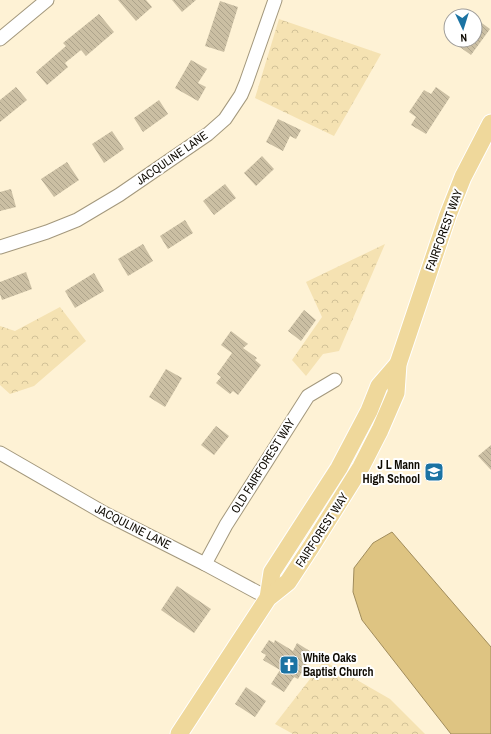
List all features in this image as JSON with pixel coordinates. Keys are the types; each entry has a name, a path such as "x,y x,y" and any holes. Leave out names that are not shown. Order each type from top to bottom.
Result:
{"main road":[{"name":"FAIRFOREST WAY","path":"179,734 268,598 272,572 339,468 369,411 379,386 398,364 463,177 491,123"}],"street":[{"path":"0,39 47,0"},
{"name":"JACQULINE LANE","path":"0,248 77,220 197,142 225,119 243,89 275,0"},
{"name":"OLD FAIRFOREST WAY","path":"206,564 226,525 308,396 335,380"},
{"name":"JACQULINE LANE","path":"0,453 104,513 206,564 268,598"}],"green space":[{"path":"279,19 381,54 334,136 255,98"},
{"path":"385,244 339,351 323,354 306,376 292,360 322,317 306,282"},
{"path":"60,307 86,341 34,386 10,394 0,385 0,326 15,331"},
{"path":"324,661 390,699 425,734 293,734 275,724"}],"shaded area":[{"path":"392,532 491,647 491,734 451,734 362,620 353,592 354,568 373,543"}],"building":[{"path":"118,0 146,0 152,7 136,21"},
{"path":"172,0 196,0 182,12"},
{"path":"220,1 238,7 224,52 205,46"},
{"path":"99,14 114,32 86,56 81,50 65,63 68,67 47,85 36,72 66,46 63,43"},
{"path":"483,24 490,29 483,39"},
{"path":"461,48 476,48 471,55"},
{"path":"191,60 207,69 198,83 206,87 198,101 175,88"},
{"path":"16,87 27,100 0,122 0,100"},
{"path":"436,87 450,97 426,134 411,125 416,117 409,112 424,90 431,94"},
{"path":"159,100 168,114 143,132 134,118"},
{"path":"278,119 301,130 296,139 290,136 283,151 266,142"},
{"path":"112,131 124,149 104,163 92,144"},
{"path":"262,156 274,169 256,186 244,173"},
{"path":"67,162 79,180 54,197 41,179"},
{"path":"225,184 236,198 214,215 203,201"},
{"path":"11,189 16,207 0,211 0,192"},
{"path":"185,220 193,233 168,249 160,236"},
{"path":"143,244 153,261 128,276 118,259"},
{"path":"26,272 32,289 2,300 0,294 0,282"},
{"path":"94,273 104,291 75,308 65,291"},
{"path":"304,310 316,320 301,341 288,331"},
{"path":"231,331 248,344 243,348 257,358 255,360 261,365 238,395 233,391 230,394 216,383 221,377 217,374 232,353 221,345"},
{"path":"166,369 182,378 165,407 149,397"},
{"path":"216,426 229,436 214,455 201,445"},
{"path":"491,445 491,470 478,456"},
{"path":"177,586 211,609 194,633 161,610"},
{"name":"White Oaks Baptist Church","path":"269,640 274,643 275,640 293,651 297,643 313,653 298,679 294,677 284,692 271,684 280,670 263,660 266,655 261,652"},
{"path":"246,687 266,701 255,717 235,704"}],"place":[{"name":"J L Mann High School","path":"434,472"},
{"name":"White Oaks Baptist Church","path":"289,665"}]}
